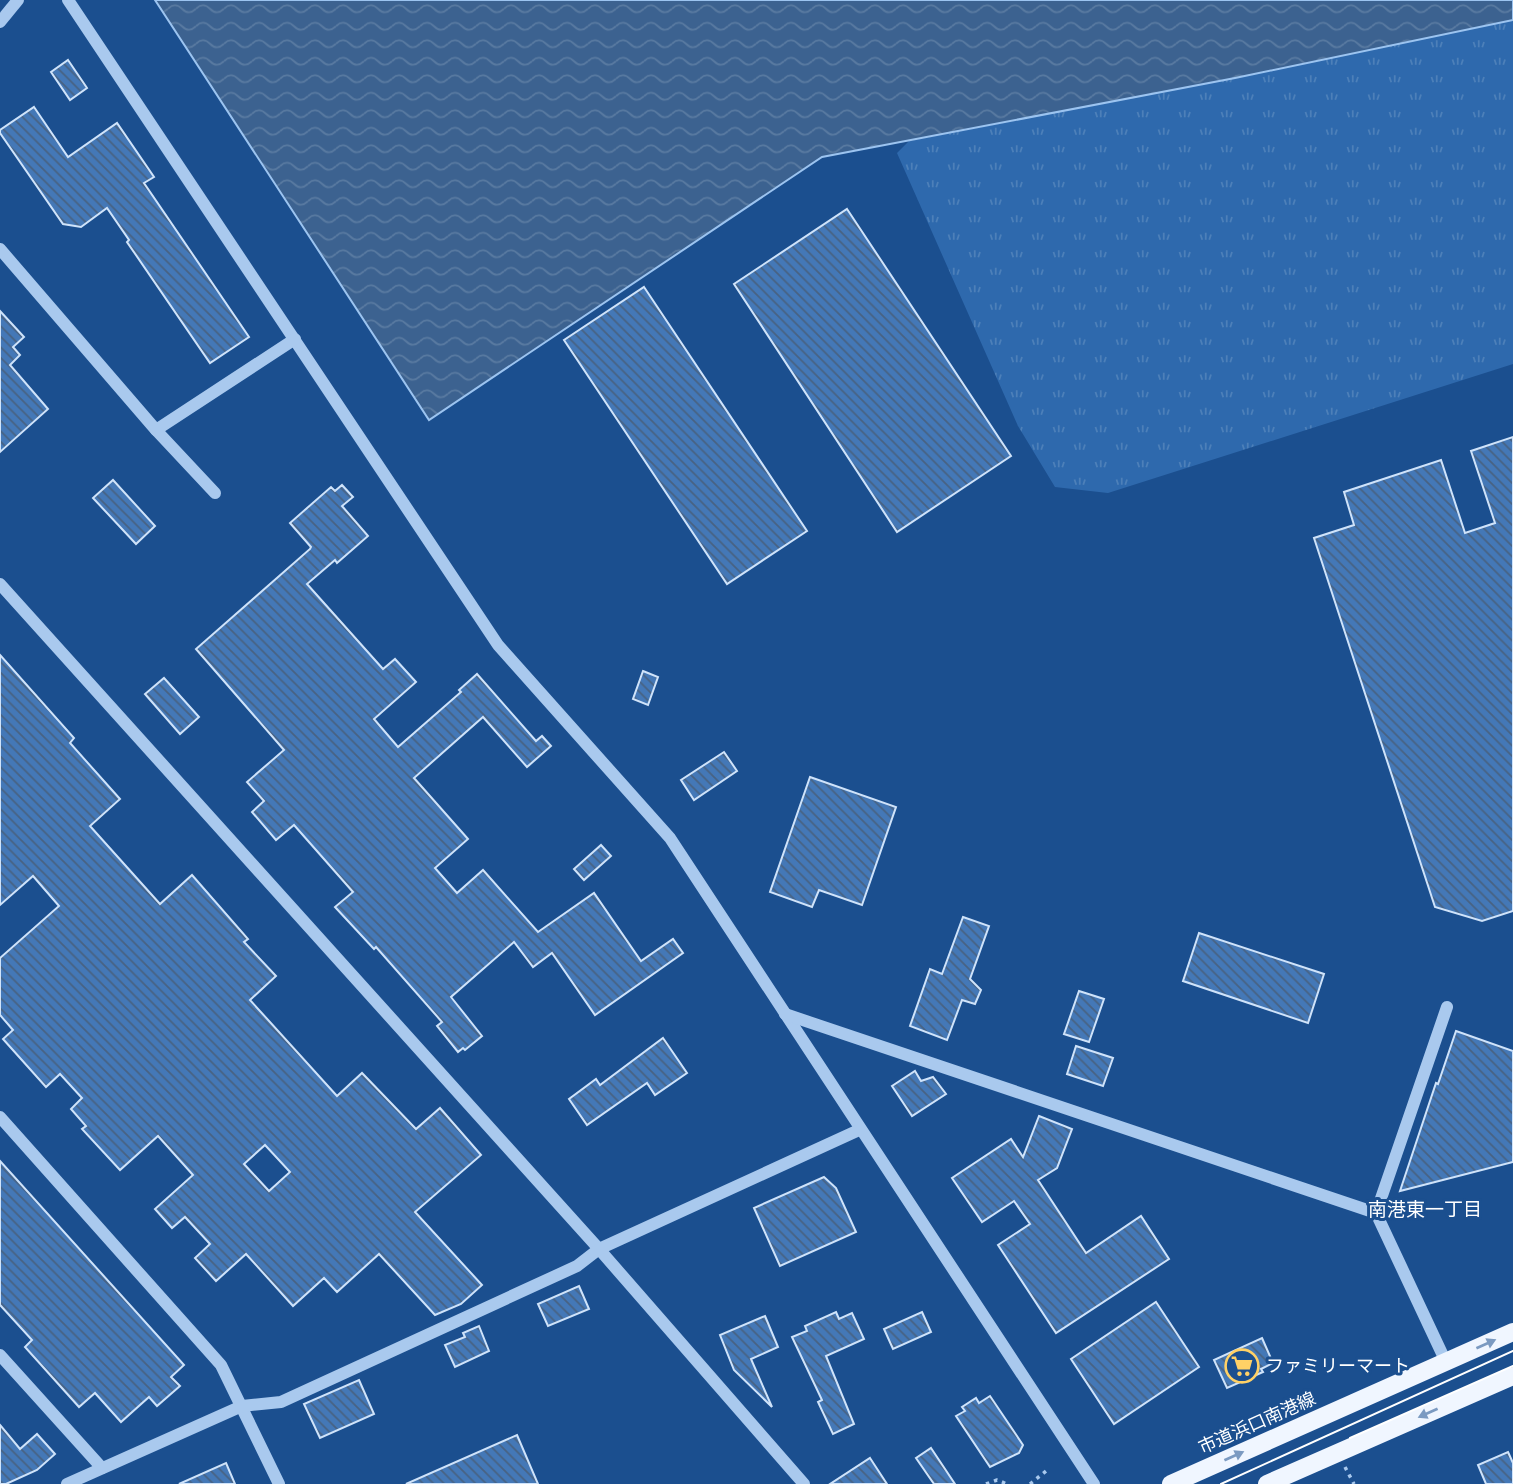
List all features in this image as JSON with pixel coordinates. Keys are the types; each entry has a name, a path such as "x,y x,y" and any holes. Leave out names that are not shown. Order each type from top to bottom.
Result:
{"main road":[{"name":"市道浜口南港線","path":"1171,1484 1513,1332"},
{"path":"1267,1484 1513,1376"}],"street":[{"path":"0,22 18,0"},
{"path":"68,0 498,645 670,838 1094,1484"},
{"path":"0,249 156,430 215,493"},
{"path":"156,430 295,339"},
{"path":"0,584 599,1249 804,1484"},
{"path":"1446,1362 1376,1213 1447,1007"},
{"path":"785,1014 1376,1213"},
{"path":"0,1117 220,1365 279,1484"},
{"path":"67,1484 242,1406 281,1402 578,1266 599,1249 859,1129"},
{"path":"0,1355 102,1468"}],"path":[{"path":"1344,1465 1354,1484"},
{"path":"1030,1484 1046,1471"},
{"path":"986,1484 997,1480 1007,1484"}],"green space":[{"path":"1513,20 1513,364 1108,493 1055,487 1018,426 897,153 909,141 1235,78"}],"water":[{"path":"155,0 1513,0 1513,20 1235,78 822,157 429,420"}],"building":[{"path":"68,60 87,88 70,100 51,72"},
{"path":"34,107 68,157 117,123 154,177 144,183 249,337 210,363 127,242 129,240 107,208 81,227 63,224 0,133 0,130"},
{"path":"847,209 1011,456 897,532 734,284"},
{"path":"644,287 807,531 727,584 564,340"},
{"path":"0,311 24,337 13,347 20,355 10,365 48,409 0,452"},
{"path":"1513,437 1513,911 1482,921 1435,907 1314,538 1354,525 1344,492 1441,460 1465,533 1495,523 1471,451"},
{"path":"113,480 155,526 136,544 93,498"},
{"path":"342,485 353,497 342,506 368,536 307,584 383,669 395,659 416,682 374,719 398,747 461,692 459,690 477,674 536,741 542,736 551,746 527,767 483,717 414,778 468,839 435,868 457,893 483,870 538,932 594,893 641,961 673,939 683,953 595,1015 552,953 533,967 514,942 451,997 482,1036 465,1050 463,1048 458,1052 437,1026 442,1022 376,947 374,949 335,907 353,892 294,825 276,840 252,812 264,801 247,782 284,750 196,649 310,549 290,523 331,487 335,491"},
{"path":"0,655 74,738 70,743 120,799 90,826 160,904 192,875 248,939 244,942 276,976 250,1000 337,1096 362,1073 416,1129 440,1108 481,1155 415,1212 482,1285 461,1304 435,1315 379,1254 337,1292 324,1278 293,1306 246,1254 216,1281 195,1258 210,1244 185,1217 172,1228 155,1209 193,1175 158,1136 120,1170 82,1129 86,1126 71,1109 82,1098 60,1074 46,1087 3,1039 13,1030 0,1015 0,958 59,906 33,876 0,905","holes":["265,1145 290,1172 269,1191 244,1164"]},
{"path":"643,671 658,677 648,705 633,699"},
{"path":"164,678 199,717 180,734 145,694"},
{"path":"724,752 737,771 694,800 681,780"},
{"path":"810,777 896,807 862,905 819,890 812,907 770,892"},
{"path":"601,845 611,856 584,880 574,869"},
{"path":"963,917 989,926 970,979 981,990 975,1004 962,1000 947,1040 910,1026 930,969 942,974"},
{"path":"1199,933 1324,974 1308,1023 1183,981"},
{"path":"1079,991 1104,999 1089,1042 1064,1034"},
{"path":"1456,1031 1513,1051 1513,1162 1400,1191 1436,1083 1438,1084"},
{"path":"663,1038 687,1073 655,1095 647,1083 587,1125 569,1099 596,1079 600,1085"},
{"path":"1076,1046 1113,1058 1103,1086 1067,1074"},
{"path":"915,1071 921,1081 933,1077 946,1094 912,1116 892,1086"},
{"path":"1039,1116 1072,1129 1057,1168 1038,1180 1086,1253 1141,1216 1169,1259 1056,1333 998,1245 1030,1224 1014,1201 982,1222 952,1178 1011,1139 1023,1157"},
{"path":"0,1161 184,1365 171,1377 180,1386 157,1406 149,1397 121,1422 95,1393 79,1407 25,1347 32,1340 0,1305"},
{"path":"824,1177 836,1188 856,1232 780,1266 754,1208"},
{"path":"579,1286 589,1309 548,1326 538,1304"},
{"path":"1156,1302 1199,1367 1114,1424 1071,1359"},
{"path":"836,1312 839,1319 852,1313 864,1339 826,1356 854,1424 833,1434 818,1402 822,1400 792,1337 807,1331 805,1326"},
{"path":"922,1312 931,1332 893,1349 884,1329"},
{"path":"765,1316 778,1347 751,1359 772,1407 734,1370 720,1335"},
{"path":"479,1326 489,1351 455,1367 445,1345 465,1337 463,1333"},
{"name":"ファミリーマート","path":"1262,1338 1273,1363 1261,1369 1263,1372 1227,1388 1214,1360"},
{"path":"359,1380 374,1414 320,1438 304,1404"},
{"path":"990,1396 1023,1445 1019,1453 990,1467 956,1416 965,1411 962,1407 976,1398 979,1403"},
{"path":"0,1425 20,1449 37,1434 55,1454 37,1470 6,1484 0,1484"},
{"path":"517,1435 538,1484 406,1484"},
{"path":"931,1448 955,1484 934,1484 916,1458"},
{"path":"1508,1452 1513,1463 1513,1484 1486,1484 1478,1465"},
{"path":"870,1458 887,1484 830,1484"},
{"path":"226,1463 235,1484 179,1484"}],"tram line":[{"path":"1221,1484 1513,1351"},
{"path":"1350,1438 1513,1366"}],"place":[{"name":"ファミリーマート","path":"1242,1366"}],"district":[{"name":"南港東一丁目","path":"1425,1209"}]}
